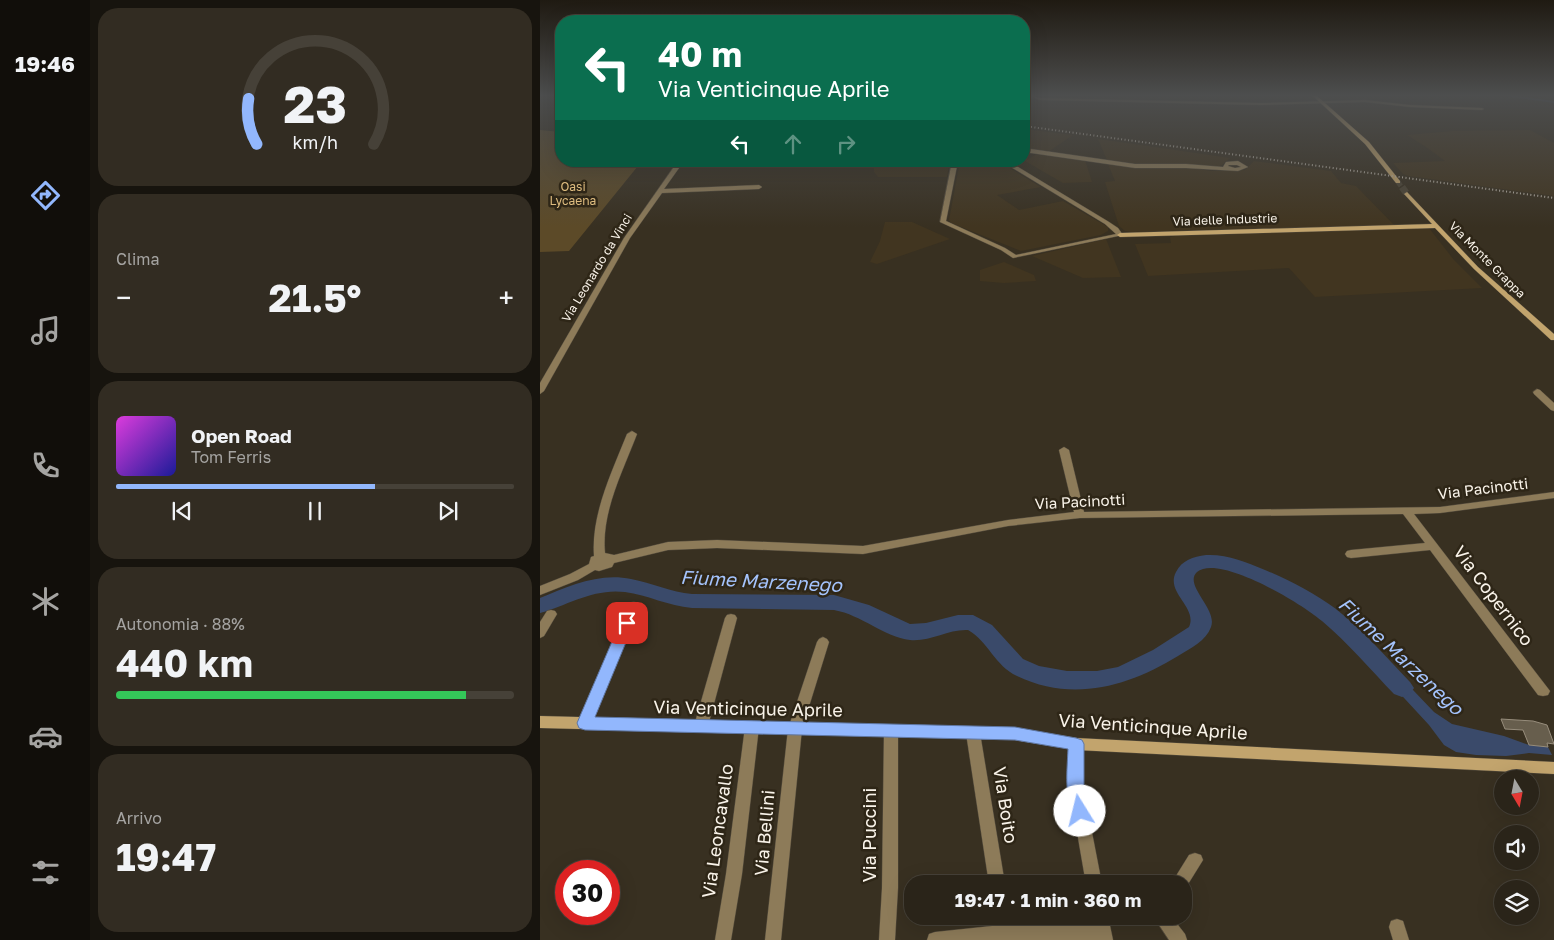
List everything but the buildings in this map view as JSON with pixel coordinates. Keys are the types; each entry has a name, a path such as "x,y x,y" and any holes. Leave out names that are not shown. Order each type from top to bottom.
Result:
{"street":[{"path":"1364,140 1398,182"},
{"path":"1030,151 1135,166 1228,168"},
{"name":"Via Leonardo da Vinci","path":"540,390 544,375 627,238 677,167"},
{"name":"Via delle Industrie","path":"954,167 943,222 1003,248 1015,257 1120,235 1438,226"},
{"path":"1014,167 1107,223 1116,229 1120,235"},
{"path":"660,191 759,188"},
{"name":"Via Monte Grappa","path":"1407,194 1498,289 1554,338"},
{"path":"1537,392 1554,408"},
{"path":"601,561 598,542 601,526 632,434"},
{"path":"1064,450 1080,515"},
{"name":"Via Pacinotti","path":"540,591 574,577 601,561 668,546 717,544 863,550 1008,523 1080,515 1440,510 1554,495"},
{"name":"Via Copernico","path":"1406,511 1543,691"},
{"name":"Via Copernico","path":"1351,554 1433,546"},
{"path":"585,723 634,606"},
{"path":"540,633 551,614"},
{"path":"701,726 732,618"},
{"name":"Via Bellini","path":"773,940 795,729 823,642"},
{"name":"Via Venticinque Aprile","path":"540,722 1015,734 1076,744 1554,768"},
{"name":"Via Leoncavallo","path":"723,940 734,874 752,727"},
{"name":"Via Puccini","path":"887,940 890,888 891,731"},
{"name":"Via Boito","path":"973,733 996,875"},
{"path":"1076,744 1076,786 1092,875"},
{"path":"1185,875 1195,860"},
{"path":"935,940 996,925"},
{"path":"1021,925 1103,929"},
{"path":"1168,925 1179,940"}],"shaded area":[{"path":"1030,140 1066,140 1048,152 1030,149"},
{"path":"1098,140 1230,158 1222,165 1213,168 1187,164 1138,164 1107,160"},
{"path":"1415,140 1548,140 1554,143 1554,196 1409,176 1403,174 1393,163 1445,161"},
{"path":"1035,155 1085,160 1092,182 1063,183 1030,164 1030,158"},
{"path":"1254,161 1331,171 1341,183 1356,186 1394,225 1125,231 1119,226 1105,182 1115,181 1108,164 1188,167 1211,171 1245,170"},
{"path":"874,167 949,167 947,177 878,177 874,172"},
{"path":"959,167 1008,167 1041,187 997,195 1019,210 1063,201 1108,227 1108,231 1101,235 1021,251 951,223 949,220"},
{"path":"885,222 912,222 950,239 877,264 870,262 880,241"},
{"path":"1429,228 1454,260 1482,288 1315,297 1289,268 1148,276 1135,244 1171,243 1170,237 1175,236"},
{"path":"1106,239 1121,277 1083,278 1032,256"},
{"path":"1004,262 1034,275 1036,281 1004,283 980,281 980,270"}],"green space":[{"name":"Oasi Lycaena","path":"540,140 555,140 555,167 637,167 569,251 540,252"}],"water":[{"path":"1393,669 1434,712 1452,724 1504,736 1529,745 1548,747 1552,755 1529,753 1506,756 1456,752 1444,745 1429,725 1381,673"}],"waterway":[{"name":"Fiume Marzenego","path":"540,606 587,588 616,584 633,586 674,598 692,601 731,603 834,602 862,610 910,632 926,631 958,622 973,623 984,630 1010,661 1025,671 1067,680 1097,680 1122,675 1140,667 1198,632 1202,624 1201,616 1198,608 1187,593 1183,578 1187,570 1195,564 1217,561 1238,566 1265,578 1320,608 1348,632 1402,688"}],"tunnel":[{"path":"1398,182 1403,189"},
{"path":"1402,187 1407,194"}],"railway":[{"path":"1126,140 1554,198"}],"route":[{"path":"627,623 585,723 1015,734 1076,744 1076,786 1080,811"}]}
